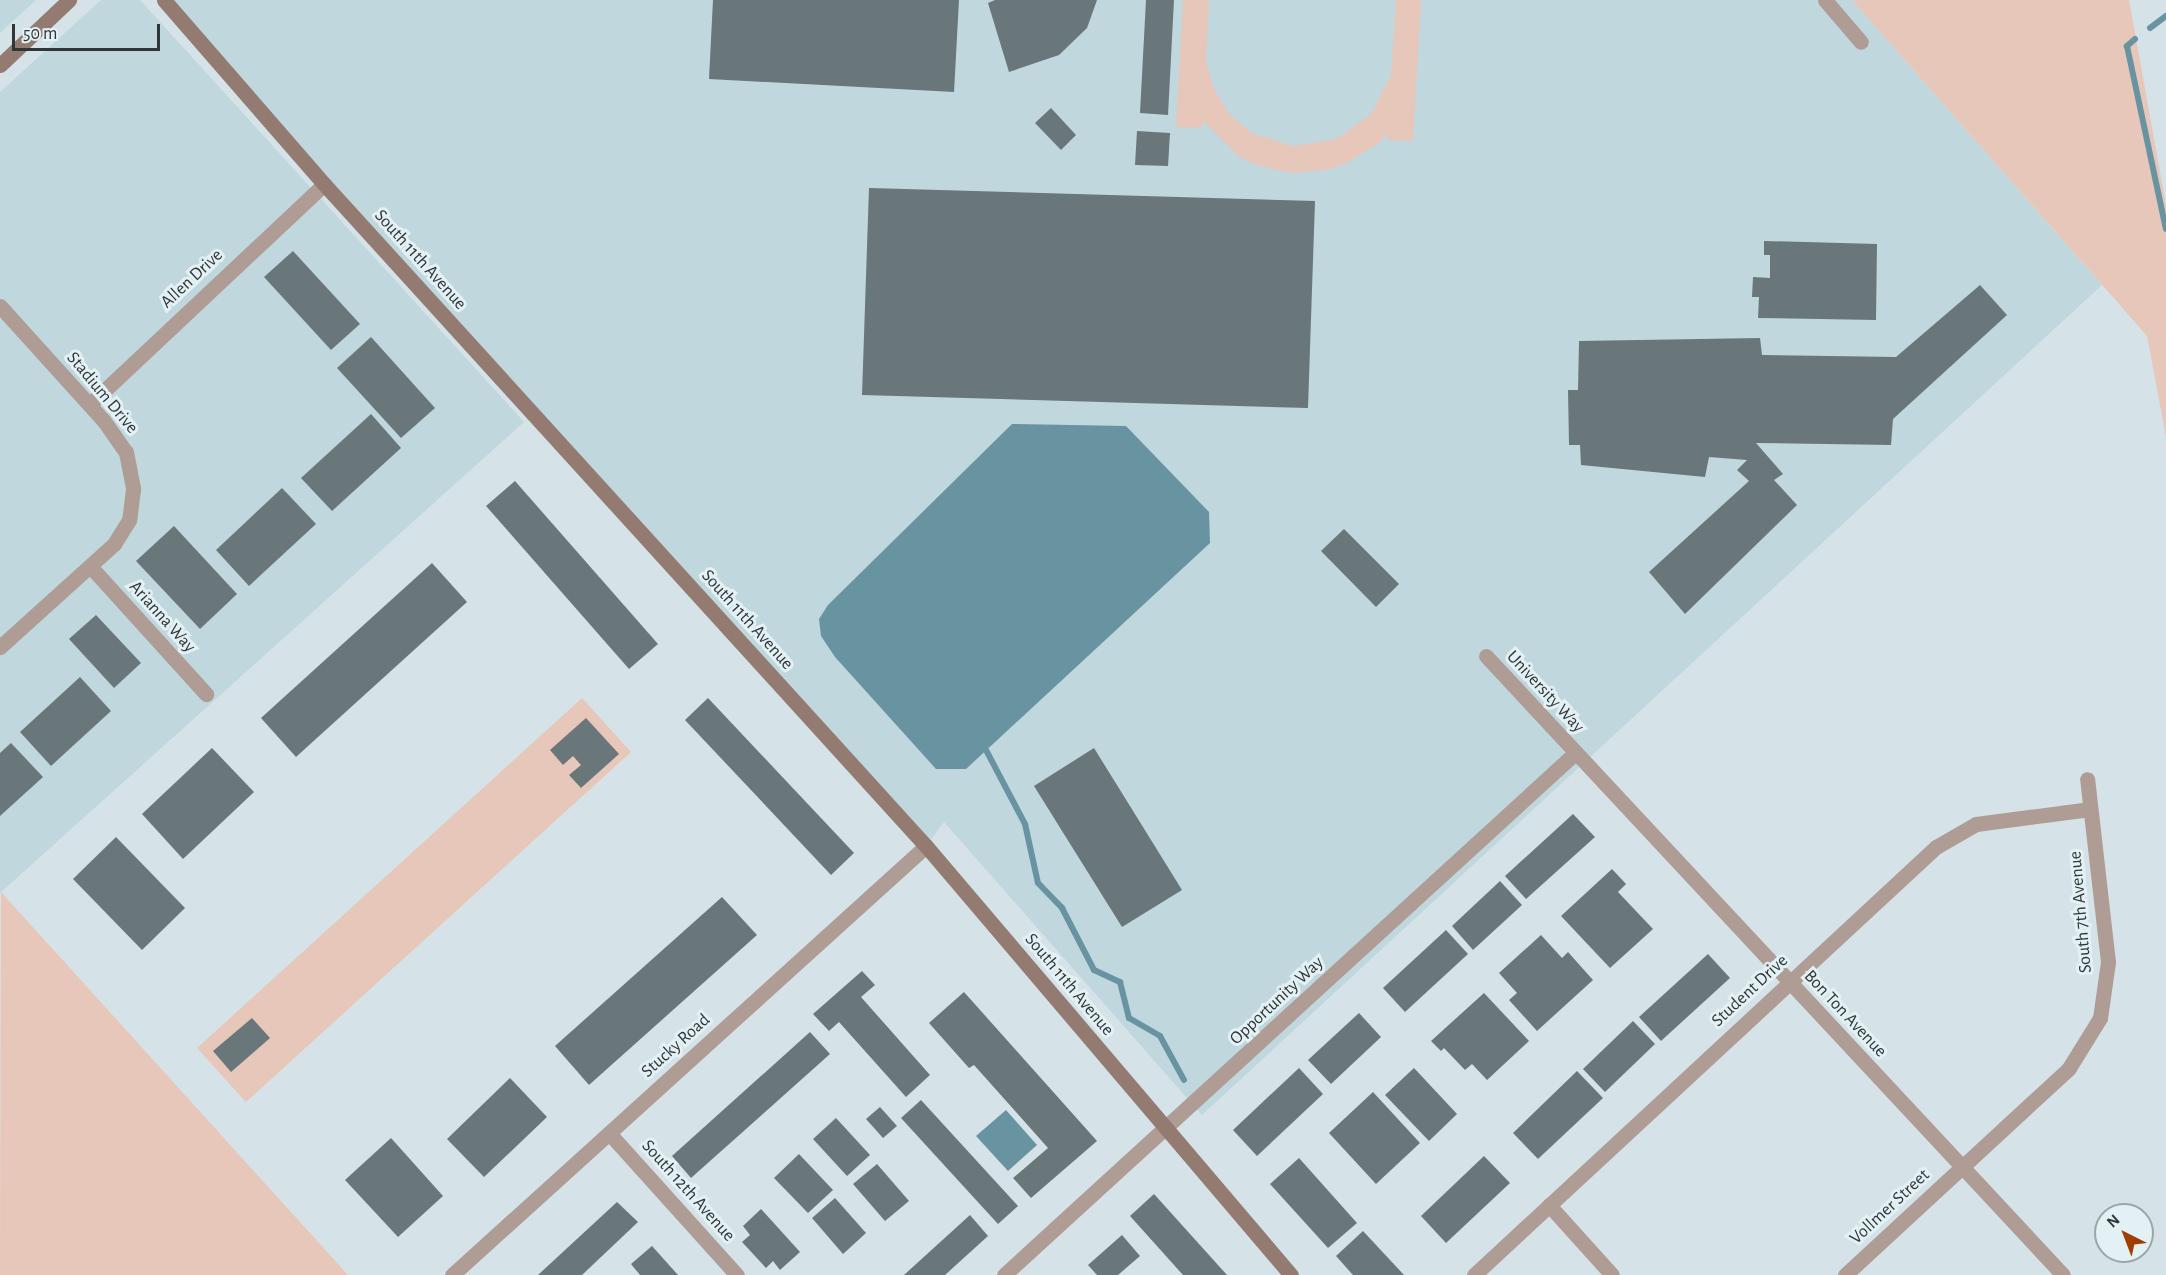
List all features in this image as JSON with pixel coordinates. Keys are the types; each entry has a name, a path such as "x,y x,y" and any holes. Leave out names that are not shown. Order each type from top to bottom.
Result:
{"street":[{"path":"0,65 69,0"},
{"name":"South 11th Avenue","path":"164,0 324,184 926,846 1165,1131 1291,1275"},
{"path":"1825,0 1861,42"},
{"name":"Allen Drive","path":"90,404 324,184"},
{"name":"Stadium Drive","path":"0,306 90,404 126,452 133,489 126,527 90,566 0,647"},
{"name":"Arianna Way","path":"90,566 206,694"},
{"name":"University Way","path":"1486,656 1575,753"},
{"name":"Bon Ton Avenue","path":"1575,753 2062,1275"},
{"name":"Opportunity Way","path":"1004,1275 1165,1131 1575,753"},
{"name":"South 7th Avenue","path":"1962,1167 2069,1068 2100,1018 2109,962 2087,778"},
{"name":"Student Drive","path":"1474,1275 1789,982 1956,832 2000,819 2090,809"},
{"name":"Stucky Road","path":"452,1275 926,846"},
{"name":"South 12th Avenue","path":"609,1133 737,1275"},
{"name":"Vollmer Street","path":"1845,1275 1962,1167"},
{"path":"1549,1205 1612,1275"}],"shaded area":[{"path":"0,0 36,0 0,33"},
{"path":"101,0 140,0 524,422 0,893 0,92"},
{"path":"166,0 1852,0 2102,285 1202,1115 944,822 926,846"},
{"path":"1183,0 1209,0 1206,61 1214,89 1229,114 1252,133 1293,146 1336,139 1371,114 1391,75 1396,0 1421,0 1413,141 1387,140 1387,131 1380,142 1348,162 1331,169 1293,173 1257,165 1240,157 1203,121 1201,128 1176,127"},
{"path":"1852,0 2129,0 2166,205 2166,437 2147,336"},
{"path":"582,698 631,752 246,1102 197,1048"},
{"path":"1,892 348,1275 0,1275"}],"water":[{"path":"1012,424 1126,426 1209,512 1210,543 966,769 936,769 835,657 821,636 819,619 828,605"},
{"path":"1006,1110 1037,1145 1008,1171 976,1136"}],"building":[{"path":"713,0 959,0 954,92 709,79"},
{"path":"995,0 1097,0 1087,28 1059,55 1009,72 988,3"},
{"path":"1146,0 1174,0 1168,115 1140,113"},
{"path":"1051,108 1076,135 1061,150 1035,123"},
{"path":"1137,131 1170,133 1168,166 1135,165"},
{"path":"869,188 1315,201 1308,408 862,395"},
{"path":"1764,241 1877,244 1876,320 1758,318 1759,297 1752,297 1753,277 1770,278 1770,255 1764,255"},
{"path":"293,251 360,324 331,350 264,277"},
{"path":"1980,285 2007,315 1893,419 1891,445 1756,443 1783,474 1774,480 1797,505 1685,614 1649,572 1749,481 1737,470 1747,460 1709,457 1705,477 1581,465 1580,445 1569,445 1568,390 1578,390 1579,341 1760,338 1762,355 1896,357"},
{"path":"371,337 435,408 401,438 337,368"},
{"path":"371,414 401,448 332,511 301,478"},
{"path":"515,481 658,644 629,669 486,506"},
{"path":"282,488 316,524 249,586 216,550"},
{"path":"174,526 237,594 200,629 136,561"},
{"path":"1344,529 1399,584 1376,607 1321,551"},
{"path":"432,563 467,602 296,757 261,718"},
{"path":"96,615 141,663 114,688 69,639"},
{"path":"80,677 111,711 51,766 20,732"},
{"path":"708,698 854,853 831,875 685,720"},
{"path":"586,718 619,754 581,788 569,775 581,765 573,756 563,765 550,750"},
{"path":"11,743 43,777 0,816 0,753"},
{"path":"212,748 254,792 183,859 142,814"},
{"path":"1094,748 1182,890 1122,927 1034,786"},
{"path":"1573,814 1595,837 1526,899 1505,876"},
{"path":"116,837 185,908 142,950 73,879"},
{"path":"1612,869 1626,884 1618,892 1653,929 1610,968 1561,916"},
{"path":"1500,881 1522,905 1473,950 1452,926"},
{"path":"722,897 757,935 589,1085 555,1046"},
{"path":"1446,930 1468,954 1405,1012 1383,988"},
{"path":"1541,935 1562,958 1568,952 1593,980 1537,1031 1509,1000 1517,993 1499,973"},
{"path":"1708,954 1730,978 1661,1041 1639,1017"},
{"path":"862,971 875,985 861,997 930,1075 906,1097 839,1022 829,1031 813,1014"},
{"path":"964,992 1097,1141 1031,1198 1013,1178 1048,1148 974,1065 969,1068 929,1023"},
{"path":"1484,993 1529,1041 1487,1080 1472,1064 1465,1070 1444,1048 1441,1051 1431,1041"},
{"path":"1359,1013 1381,1037 1331,1084 1308,1060"},
{"path":"252,1018 270,1038 231,1072 213,1051"},
{"path":"1633,1021 1655,1044 1605,1092 1583,1069"},
{"path":"810,1032 830,1054 691,1178 672,1156"},
{"path":"1299,1068 1323,1094 1257,1156 1233,1130"},
{"path":"1414,1068 1457,1114 1429,1141 1385,1095"},
{"path":"1577,1071 1603,1098 1538,1159 1513,1133"},
{"path":"510,1078 547,1117 484,1177 447,1139"},
{"path":"1373,1092 1420,1143 1376,1184 1329,1133"},
{"path":"921,1100 1018,1206 998,1224 901,1118"},
{"path":"880,1107 897,1126 883,1138 866,1119"},
{"path":"836,1118 870,1155 847,1176 813,1139"},
{"path":"391,1138 443,1196 398,1237 345,1180"},
{"path":"799,1154 833,1190 808,1213 774,1178"},
{"path":"1484,1156 1510,1183 1446,1243 1421,1216"},
{"path":"1299,1158 1357,1223 1328,1248 1270,1184"},
{"path":"877,1164 909,1201 885,1221 853,1184"},
{"path":"1154,1194 1227,1275 1183,1275 1130,1216"},
{"path":"835,1198 866,1233 843,1254 812,1218"},
{"path":"617,1202 638,1222 582,1275 538,1275"},
{"path":"761,1209 800,1252 780,1270 773,1261 766,1268 742,1242 750,1235 743,1226"},
{"path":"970,1215 988,1236 945,1275 904,1275"},
{"path":"1363,1231 1404,1275 1353,1275 1336,1256"},
{"path":"1122,1235 1140,1256 1118,1275 1097,1275 1088,1265"},
{"path":"652,1246 678,1275 640,1275 631,1264"}],"waterway":[{"path":"2150,28 2166,16"},
{"path":"2135,39 2127,46 2166,229"},
{"path":"986,750 1025,824 1038,883 1062,908 1094,970 1120,982 1129,1018 1160,1036 1184,1080"}]}
